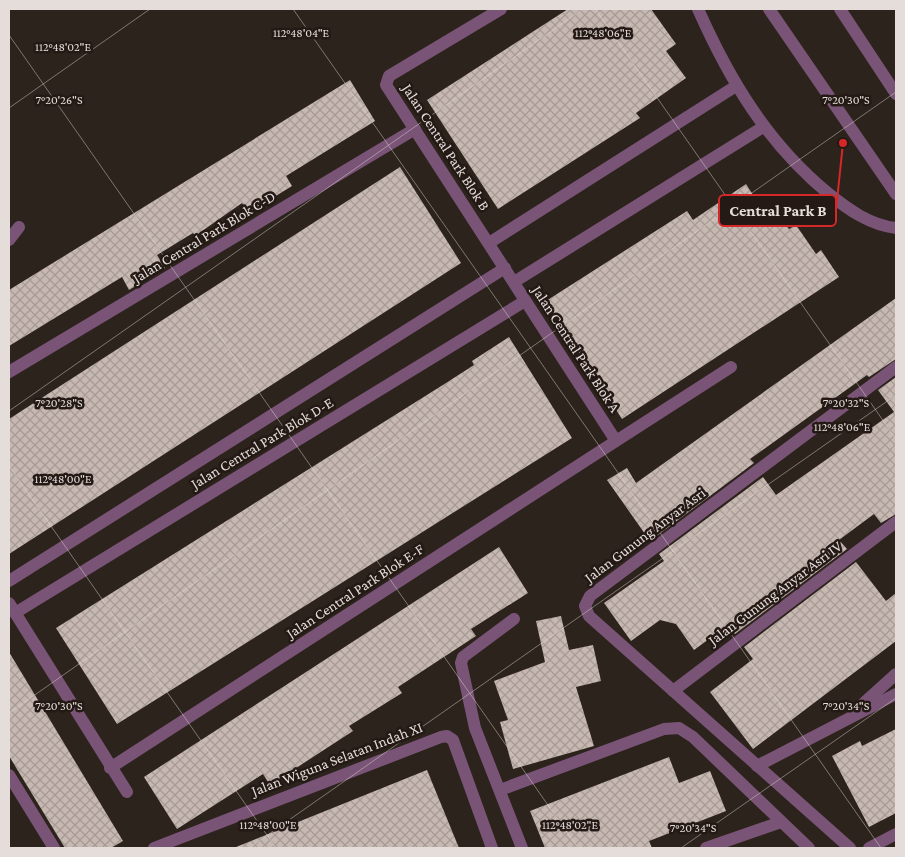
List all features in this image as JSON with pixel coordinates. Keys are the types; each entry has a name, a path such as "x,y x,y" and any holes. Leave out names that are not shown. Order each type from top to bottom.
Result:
{"street":[{"name":"Jalan Central Park Blok B","path":"501,9 389,76 386,85 514,282"},
{"path":"698,9 736,86 764,127 801,172 849,210 881,226 896,228"},
{"path":"769,9 896,194"},
{"path":"840,9 896,94"},
{"path":"489,243 736,86"},
{"name":"Jalan Central Park Blok A","path":"616,441 514,282 764,127"},
{"name":"Jalan Central Park Blok C-D","path":"9,372 415,129"},
{"path":"9,240 19,227"},
{"name":"Jalan Central Park Blok D-E","path":"9,581 505,268"},
{"name":"Jalan Central Park Blok D-E","path":"12,608 525,301"},
{"path":"616,441 731,367"},
{"name":"Jalan Gunung Anyar Asri","path":"850,848 589,616 585,606 590,596 896,367"},
{"name":"Jalan Central Park Blok E-F","path":"110,768 616,441"},
{"name":"Jalan Gunung Anyar Asri IV","path":"673,691 896,522"},
{"path":"12,608 110,768 127,792"},
{"path":"514,619 463,657 461,670 475,728 522,848"},
{"path":"840,724 896,674"},
{"path":"757,766 896,694"},
{"path":"500,790 664,729 679,728 693,737 780,822 810,848"},
{"name":"Jalan Wiguna Selatan Indah XI","path":"154,848 447,736 453,740 492,848"},
{"path":"9,775 54,848"},
{"path":"706,848 780,822"},
{"path":"869,848 896,834"}],"building":[{"path":"568,9 651,9 676,44 666,51 686,78 636,113 640,118 498,209 427,100"},
{"path":"350,80 375,121 286,176 292,186 248,213 242,203 195,236 193,233 157,255 165,268 129,290 122,277 9,346 9,290"},
{"path":"400,167 461,263 9,554 9,419"},
{"path":"746,184 767,217 777,210 789,229 796,225 816,254 821,250 839,277 622,419 546,301 687,211 693,220"},
{"path":"896,298 896,359 869,377 867,375 750,459 754,463 650,541 607,480 627,468 636,483"},
{"path":"509,337 572,438 117,724 56,628 446,383 474,365 472,361"},
{"path":"896,377 896,514 881,523 874,514 839,540 847,549 735,634 728,625 694,650 676,624 660,620 631,641 604,603 664,561 659,554 763,477 776,495 894,412 878,390"},
{"path":"499,547 528,593 471,629 476,636 398,687 402,693 349,726 353,731 270,785 263,774 177,829 144,777"},
{"path":"856,562 886,601 896,593 896,641 753,749 710,692 753,659 744,647"},
{"path":"561,616 569,650 593,645 601,681 576,687 594,746 513,769 500,722 508,720 494,681 545,662 536,621"},
{"path":"9,652 123,841 111,848 65,848 9,756"},
{"path":"896,729 896,813 869,827 832,756 860,741 862,746"},
{"path":"669,757 679,783 710,771 726,811 649,841 652,848 545,848 530,811"},
{"path":"427,770 459,848 236,848 236,847"}],"place":[{"name":"Central Park B","path":"843,143"}]}
